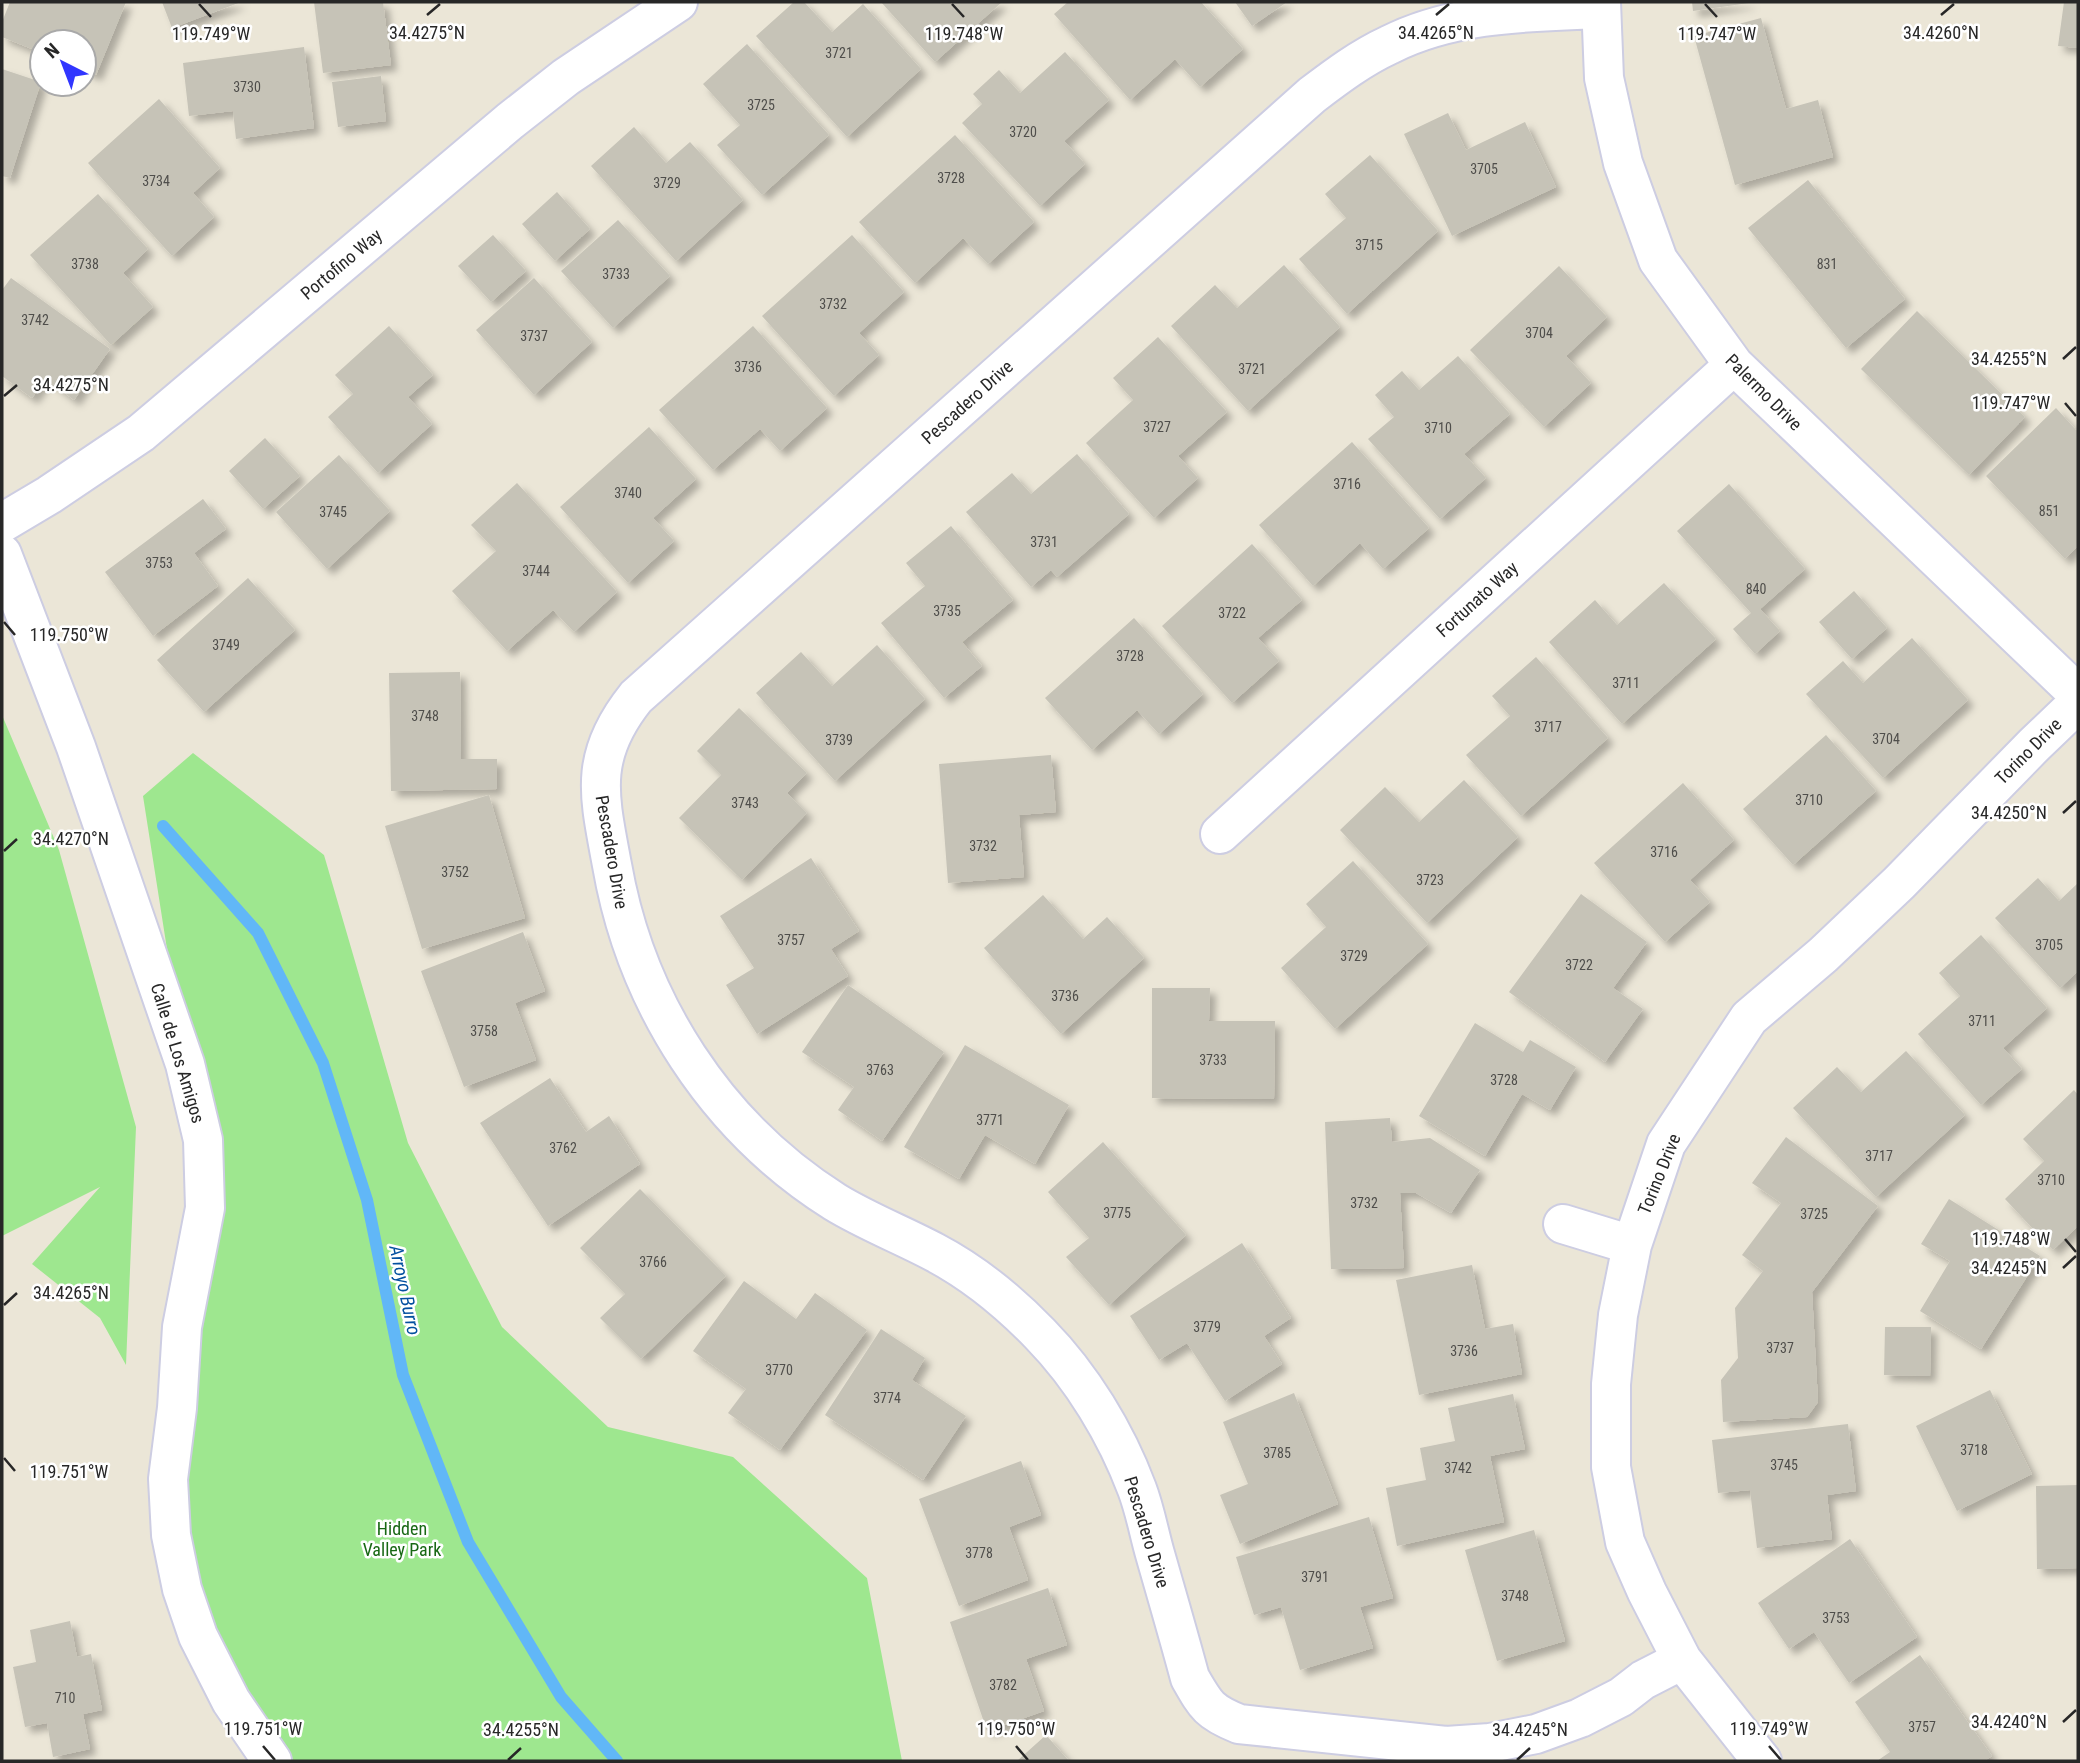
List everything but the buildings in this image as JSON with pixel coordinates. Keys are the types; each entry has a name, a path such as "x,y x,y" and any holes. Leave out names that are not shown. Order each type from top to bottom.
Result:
{"street":[{"name":"Portofino Way","path":"2,523 141,433 510,121 566,77 678,2"},
{"name":"Palermo Drive","path":"1601,5 1604,78 1623,163 1658,260 1734,365 2078,694"},
{"name":"Pescadero Drive","path":"1601,5 1503,13 1434,27 1390,44 1340,74 1301,104 636,697 623,714 605,752 599,795 617,898 642,970 675,1039 707,1087 738,1123 774,1158 836,1203 937,1253 983,1282 1041,1335 1084,1388 1108,1428 1137,1490 1190,1678 1192,1714 1216,1715 1239,1724 1446,1746 1490,1743 1536,1734 1580,1718 1682,1660"},
{"name":"Fortunato Way","path":"1220,834 1734,365"},
{"name":"Calle de Los Amigos","path":"2,554 76,747 185,1064 204,1140 205,1208 182,1327 177,1408 168,1479 171,1535 182,1589 198,1636 231,1700 272,1761"},
{"name":"Torino Drive","path":"1762,1761 1682,1660 1625,1542 1611,1467 1611,1384 1618,1315 1632,1245 1666,1144 1749,1018 1823,955 1899,883 2034,744 2078,703"},
{"path":"1563,1224 1632,1245"}],"green space":[{"path":"2,715 59,850 136,1127 126,1365 100,1318 32,1264 100,1187 2,1236"},
{"name":"Hidden Valley Park","path":"193,753 324,855 408,1143 502,1327 608,1427 733,1457 867,1578 902,1761 272,1761 171,1535 203,1209 185,1064 143,796"}],"waterway":[{"name":"Arroyo Burro","path":"163,826 258,933 323,1063 367,1200 403,1375 468,1542 561,1697 617,1761"}]}
